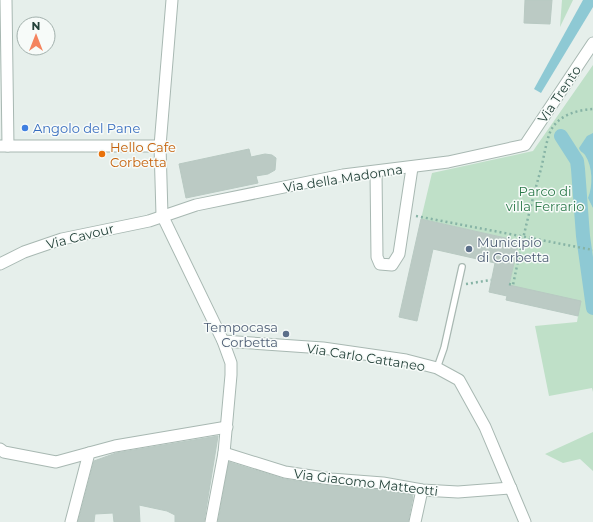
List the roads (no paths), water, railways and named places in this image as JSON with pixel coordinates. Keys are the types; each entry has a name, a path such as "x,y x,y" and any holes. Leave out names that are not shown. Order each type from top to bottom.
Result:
{"street":[{"path":"6,0 4,146 160,146"},
{"path":"172,0 160,146 162,215 231,362 224,453 211,522"},
{"name":"Via Trento","path":"525,145 593,43"},
{"name":"Via della Madonna","path":"162,215 196,205 343,175 412,168 448,162 525,145"},
{"path":"376,172 377,257 380,264 392,265 398,254 406,214 412,168"},
{"name":"Via Cavour","path":"0,264 24,252 62,239 149,220 162,215"},
{"name":"Via Carlo Cattaneo","path":"222,341 323,348 406,360 437,368 459,380 485,427 525,522"},
{"path":"0,449 4,452 56,462 115,446 227,427"},
{"path":"71,522 89,453"},
{"name":"Via Giacomo Matteotti","path":"224,453 285,472 383,483 422,490 458,492 511,488"},
{"path":"415,522 422,490"}],"lane":[{"path":"437,368 444,348 462,267"}],"water":[{"path":"583,0 593,0 593,7 541,93 534,89"},
{"path":"593,133 593,208 588,198 591,188 590,165 585,155 579,148 587,136"}],"waterway":[{"path":"561,136 577,161 583,236 593,308"}],"place":[{"name":"Angolo del Pane","path":"25,128"},
{"name":"Hello Cafe Corbetta","path":"102,154"},
{"name":"Municipio di Corbetta","path":"469,249"},
{"name":"Tempocasa Corbetta","path":"286,334"}],"park label":[{"name":"Parco di villa Ferrario","path":"545,198"}]}
